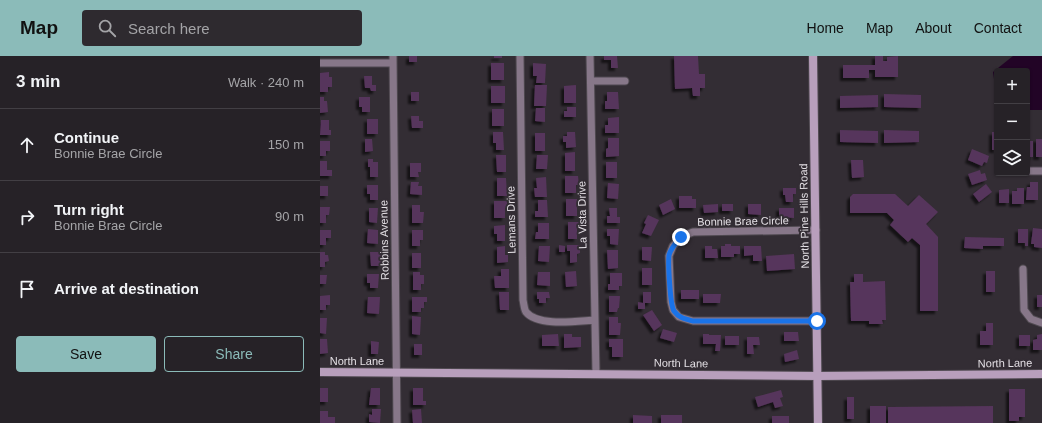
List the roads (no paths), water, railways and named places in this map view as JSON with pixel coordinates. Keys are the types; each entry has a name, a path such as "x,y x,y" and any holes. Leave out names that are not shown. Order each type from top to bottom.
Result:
{"street":[{"name":"Lemans Drive","path":"520,56 523,300 525,311 533,318 546,321 595,320"},
{"name":"La Vista Drive","path":"590,56 596,373"},
{"name":"North Pine Hills Road","path":"813,56 818,423"},
{"path":"320,63 393,59"},
{"name":"Robbins Avenue","path":"393,59 397,423"},
{"path":"591,81 625,81"},
{"path":"1030,171 1042,171"},
{"name":"Bonnie Brae Circle","path":"816,230 693,232 681,237 673,246 669,256 671,302 673,310 679,317 693,321 817,321"},
{"path":"1023,269 1024,310 1031,319 1042,323"},
{"name":"North Lane","path":"320,372 596,373 818,376 1042,374"}]}
